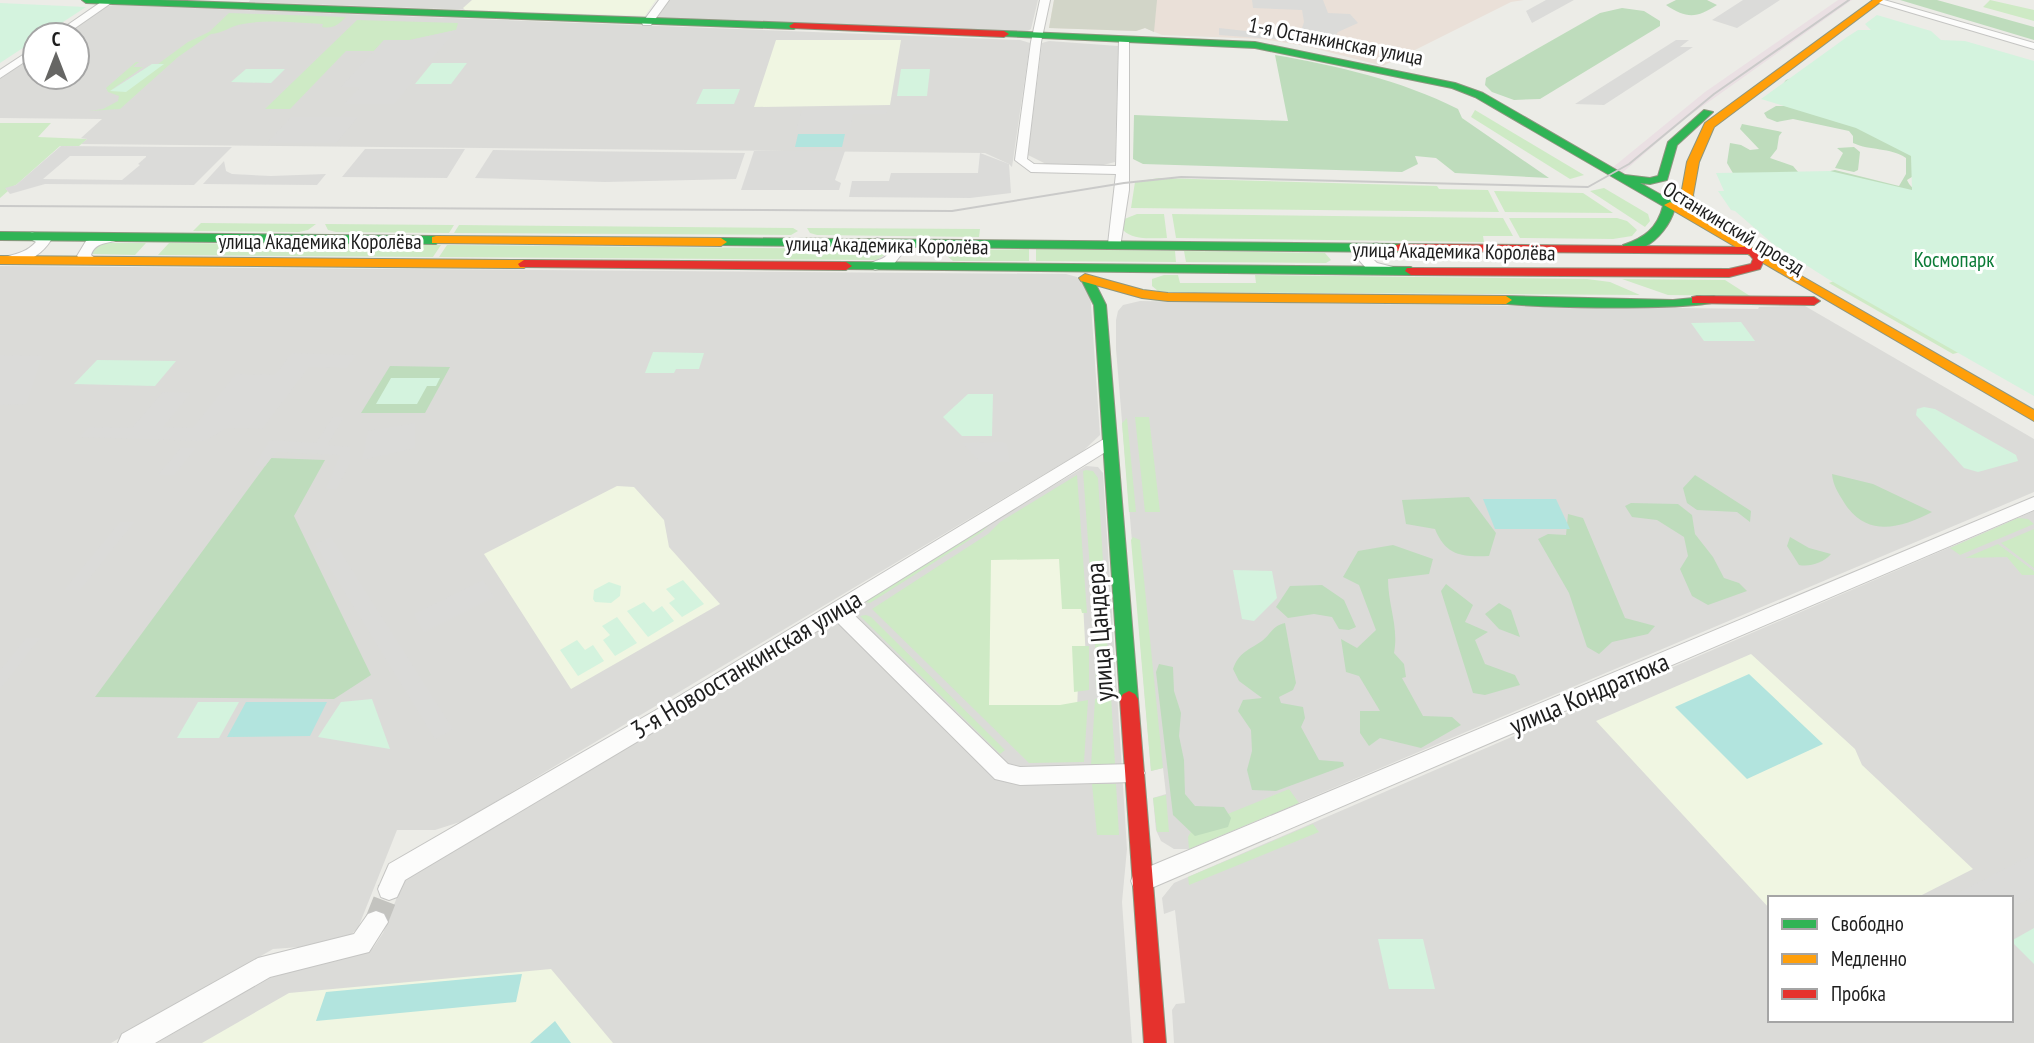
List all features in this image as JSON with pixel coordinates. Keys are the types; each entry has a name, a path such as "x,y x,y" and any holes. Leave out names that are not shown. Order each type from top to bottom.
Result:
{"street":[{"name":"1-я Останкинская улица","path":"86,0 236,3 647,23 1263,45 1449,84 1484,97"},
{"path":"647,23 664,0"},
{"path":"1045,0 1036,37 1021,160 1031,168 1122,170"},
{"path":"1755,259 1728,244 1696,216 1687,201 1695,156 1703,132 1724,111 1873,0"},
{"path":"1620,177 1650,181 1663,178 1670,147 1714,107 1873,0 2034,46"},
{"path":"79,21 109,1"},
{"path":"1115,244 1114,225 1124,192 1124,40"},
{"path":"0,75 21,60"},
{"name":"Останкинский проезд","path":"1406,77 1451,89 1467,97 1728,244"},
{"name":"Останкинский проезд","path":"1484,97 1620,177 1669,210"},
{"path":"1615,248 1646,242 1663,225 1669,210 1684,134"},
{"name":"улица Академика Королёва","path":"0,236 1615,248"},
{"path":"4,260 26,256 39,248 44,240 32,236"},
{"path":"92,261 84,256 87,247 101,239 116,237"},
{"path":"875,266 888,262 894,255 890,246 877,242"},
{"path":"953,267 941,262 937,254 942,246 955,243"},
{"path":"1615,248 1728,244"},
{"path":"1317,247 1332,250 1339,258 1337,266 1325,271"},
{"path":"1377,247 1366,250 1364,258 1372,265 1392,271"},
{"name":"Останкинский проезд","path":"1755,259 1814,300 2034,430"},
{"name":"Останкинский проезд","path":"1755,259 2034,416"},
{"name":"улица Академика Королёва","path":"4,260 1595,273 1737,272 1755,259"},
{"path":"1050,268 1125,289 1168,297 1673,304 1714,300"},
{"path":"1087,279 1100,305 1148,275 1178,270"},
{"path":"1595,273 1662,297 1814,300"},
{"name":"улица Цандера","path":"1100,305 1155,1043"},
{"name":"3-я Новоостанкинская улица","path":"390,886 397,872 670,712 1109,442"},
{"name":"улица Кондратюка","path":"1142,881 2034,503"},
{"path":"836,609 1002,772 1020,776 1134,773"},
{"path":"131,1043 266,967 361,944 376,922"}],"shaded area":[{"path":"472,0 656,0 645,16 465,10 463,8"},
{"path":"656,0 645,16 249,2"},
{"path":"669,0 1038,0 1031,29 1026,32 656,20"},
{"path":"1054,0 1524,0 1511,2 1383,66 1305,46 1262,39 1162,35 1145,28 1136,31 1049,28"},
{"path":"1054,0 1157,0 1154,32 1145,28 1136,31 1049,28"},
{"path":"1252,0 1323,0 1328,13 1350,14 1358,23 1338,32 1333,39 1319,48 1273,39 1219,35 1219,28 1299,37 1304,22 1302,10 1253,8"},
{"path":"1546,0 1574,0 1532,23 1526,11"},
{"path":"1743,0 1780,0 1737,28 1712,20"},
{"path":"1838,0 1852,0 1686,118 1622,173 1612,168 1705,92"},
{"path":"113,5 1020,40 1030,43 1012,167 985,153 81,144 87,139 81,138 102,119 0,118 0,79 21,64 21,91 91,91 91,21 83,21 104,7"},
{"path":"456,30 394,104 345,104 360,87 341,87 384,40 410,40"},
{"path":"776,40 901,40 890,105 754,107"},
{"path":"1676,40 1689,40 1680,47 1693,47 1604,105 1575,104"},
{"path":"1049,41 1118,46 1115,162 1103,165 1046,164 1028,155 1042,43"},
{"path":"802,110 887,110 886,114 853,114 850,130 796,130"},
{"path":"291,117 358,117 336,143 267,143"},
{"path":"798,134 845,134 842,147 795,147"},
{"path":"61,146 232,147 194,185 45,184 10,194 5,188 16,185","holes":["70,156 146,156 138,164 140,165 122,180 43,179"]},
{"path":"365,149 465,149 447,178 342,177"},
{"path":"493,150 745,153 736,179 605,182 475,178"},
{"path":"754,151 845,151 835,180 841,183 839,190 741,190"},
{"path":"980,153 1009,164 1011,193 970,198 849,197 852,181 889,181 891,173 978,173"},
{"path":"224,161 226,171 232,174 326,174 317,185 203,184"},
{"path":"0,266 1066,274 1077,277 1090,291 1100,435 1083,451 463,821 435,830 397,830 358,928 341,944 273,949 111,1043 0,1043"},
{"path":"1140,301 1758,309 1805,306 2034,439 2034,492 1189,849 1174,849 1161,841 1156,830 1153,798 1166,794 1163,768 1151,771 1116,349 1118,311 1123,305"},
{"path":"292,353 356,355 347,368 309,367 262,429 226,428 205,441 80,437 90,427 132,428 163,392 191,393 163,427 193,428 236,374 275,375"},
{"path":"0,355 42,356 26,404 0,405"},
{"path":"333,417 344,417 327,445 350,447 350,462 337,489 326,489 340,455 276,452 265,466 254,466 270,440 316,443"},
{"path":"415,423 415,448 362,460 368,431"},
{"path":"963,443 1007,444 1010,462 980,462"},
{"path":"181,448 196,448 174,475 158,475"},
{"path":"1086,466 1098,467 1103,473 1127,849 1122,902 1132,1043 157,1043 266,979 373,948 383,933 406,874"},
{"path":"617,486 634,487 664,520 669,547 720,604 571,689 484,554"},
{"path":"1483,499 1556,499 1570,529 1495,529"},
{"path":"2034,511 2034,1043 1174,1043 1172,1010 1176,1004 1185,1003 1175,910 1164,914 1162,898 1174,883"},
{"path":"120,522 134,522 80,590 64,590"},
{"path":"331,537 453,729 435,739 315,544"},
{"path":"1080,546 1087,679 1078,683 1077,712 985,713 988,547"},
{"path":"483,580 494,597 424,632 414,614"},
{"path":"26,638 40,638 0,689 0,671"},
{"path":"1751,654 1855,749 1862,765 1973,869 1920,896 1768,896 1768,907 1596,721"},
{"path":"1749,674 1823,744 1747,779 1675,707"},
{"path":"246,702 327,702 310,736 227,737"},
{"path":"2034,854 2034,896 2013,907 2013,896 1952,896"},
{"path":"551,969 613,1043 202,1043 289,993"},
{"path":"522,974 516,1002 316,1021 326,992"},
{"path":"555,1021 571,1043 530,1043"}],"green space":[{"path":"1676,0 1707,0 1717,5 1698,14 1686,15 1666,5"},
{"path":"1900,0 1937,0 2034,27 2034,40"},
{"path":"1990,0 2034,10 2034,21 1983,7"},
{"path":"0,3 86,7 64,21 21,21 21,49 0,63"},
{"path":"1622,8 1644,11 1660,21 1660,26 1540,99 1514,100 1492,92 1485,85 1486,78 1600,13"},
{"path":"229,13 346,17 332,27 322,27 323,24 262,22 239,25 211,34 178,57 120,109 89,111 103,109 118,101 119,96 108,92 106,88 136,62 139,62 133,67 143,67 111,90 163,64 158,64 188,42 209,32"},
{"name":"Космопарк","path":"1877,15 1931,31 1941,40 1965,41 2034,61 2034,396 1828,279 1773,244 1731,210 1718,191 1724,191 1716,173 1830,171 1912,190 1911,156 1856,128 1761,99 1858,30 1871,30 1865,24"},
{"path":"357,20 458,23 456,30 410,40 384,40 374,51 346,51 290,109 265,109"},
{"path":"1275,55 1368,75 1436,99 1458,109 1462,118 1549,178 1455,173 1436,158 1415,156 1418,164 1402,172 1143,164 1133,159 1134,115 1288,121"},
{"path":"432,63 467,63 451,84 415,84"},
{"path":"152,64 164,64 126,92 110,91"},
{"path":"246,69 285,69 271,83 231,82"},
{"path":"901,69 930,69 927,96 897,96"},
{"path":"1801,75 1843,119 1914,155 1915,175 1907,180 1909,184 1915,189 1934,195 1817,174 1835,170 1899,186 1906,174 1906,158 1893,152 1853,143 1853,136 1849,131 1793,119 1777,122 1767,118 1764,113 1776,106 1787,106 1775,94 1786,80"},
{"path":"703,89 740,89 734,104 696,104"},
{"path":"1475,110 1584,175 1570,179 1471,117"},
{"path":"0,123 51,123 38,137 87,139 79,146 60,146 16,185 6,189 8,191 0,198"},
{"path":"1742,124 1782,132 1777,149 1770,158 1793,166 1810,186 1734,175 1727,163 1730,143 1750,150 1759,149 1740,129"},
{"path":"1854,147 1860,152 1858,170 1854,172 1835,168 1843,153 1837,148"},
{"path":"1159,178 1437,186 1439,189 1488,190 1499,212 1131,208 1135,182"},
{"path":"1604,188 1648,214 1650,221 1645,227 1590,191"},
{"path":"1494,191 1583,193 1613,213 1505,212"},
{"path":"1137,214 1164,214 1167,238 1138,237 1123,230 1122,220"},
{"path":"1172,214 1503,218 1513,236 1483,236 1484,242 1176,238"},
{"path":"1509,218 1617,218 1627,221 1637,230 1632,236 1613,239 1520,238"},
{"path":"201,223 316,224 299,232 193,231"},
{"path":"325,224 454,225 449,233 336,232 328,230"},
{"path":"459,225 793,228 798,231 791,235 454,233"},
{"path":"807,228 980,229 979,237 817,235 810,233"},
{"path":"100,243 146,243 135,255 91,254 87,250"},
{"path":"169,243 441,245 433,257 158,255"},
{"path":"447,245 882,249 886,254 877,260 439,257"},
{"path":"1029,249 1029,261 953,261 945,254 948,250"},
{"path":"1036,249 1175,251 1176,262 1036,261"},
{"path":"1184,251 1325,253 1331,260 1326,263 1186,262"},
{"path":"1164,275 1178,275 1180,283 1256,283 1255,275 1587,279 1610,282 1640,295 1158,291 1152,286 1152,279"},
{"path":"1841,278 1960,352 1953,354 1829,283"},
{"path":"1622,279 1725,280 1750,296 1668,295"},
{"path":"1741,322 1755,341 1704,341 1691,323"},
{"path":"653,352 704,353 699,369 676,369 674,373 645,373"},
{"path":"97,360 176,361 155,386 74,384"},
{"path":"390,366 450,367 425,413 361,413"},
{"path":"391,378 440,378 436,386 427,386 417,404 376,404"},
{"path":"968,394 993,394 992,436 962,436 943,417"},
{"path":"1917,409 1935,409 2016,455 2018,461 1978,472 1964,468 1916,415"},
{"path":"1135,417 1149,417 1160,512 1145,512"},
{"path":"1127,418 1136,512 1129,512 1122,423"},
{"path":"271,458 325,460 294,516 371,675 334,699 95,697"},
{"path":"1083,471 1093,471 1098,478 1106,612 1093,612"},
{"path":"1832,474 1873,484 1932,512 1897,525 1874,526 1854,515 1845,504"},
{"path":"1077,475 1087,613 1082,613 1081,609 1062,609 1059,559 991,560 989,705 1060,705 1088,700 1084,762 1029,763 872,609 988,534 1000,522"},
{"path":"1695,475 1751,511 1750,522 1737,512 1697,510 1687,503 1683,488"},
{"path":"1469,497 1496,533 1489,556 1456,553 1444,545 1435,529 1406,524 1402,500"},
{"path":"1631,503 1678,504 1692,515 1695,534 1713,557 1724,578 1739,583 1747,591 1708,605 1692,596 1680,569 1688,556 1684,537 1657,520 1632,517 1625,506"},
{"path":"1568,514 1583,518 1625,618 1655,626 1648,634 1612,642 1599,654 1587,647 1569,593 1538,539 1548,534 1566,535"},
{"path":"2018,518 2028,519 2034,524 1960,555 1950,548"},
{"path":"994,520 982,532 870,603 862,601"},
{"path":"2034,529 2034,568 2001,543"},
{"path":"1133,537 1140,540 1163,768 1151,771 1131,540"},
{"path":"1790,537 1809,548 1831,554 1816,564 1799,565 1787,546"},
{"path":"1998,544 2034,571 2034,575 2022,575 2007,557 1965,558"},
{"path":"1393,545 1433,559 1429,574 1388,579 1395,634 1394,653 1404,664 1406,677 1402,678 1423,716 1452,717 1461,725 1421,748 1380,738 1369,746 1360,733 1360,711 1380,711 1359,676 1346,672 1341,639 1357,648 1376,630 1359,585 1343,577 1358,551"},
{"path":"1233,570 1272,571 1277,598 1254,621 1242,619"},
{"path":"683,580 704,604 682,617 669,603 675,599 666,589"},
{"path":"609,582 621,586 620,596 611,603 595,602 594,590"},
{"path":"1446,584 1473,605 1465,622 1488,632 1475,640 1485,664 1515,675 1520,685 1485,695 1473,693 1441,591"},
{"path":"1322,585 1344,600 1356,627 1349,630 1339,629 1332,617 1314,614 1288,618 1276,607 1290,586"},
{"path":"644,602 653,612 662,606 674,621 648,637 627,611"},
{"path":"1499,603 1511,610 1520,637 1499,629 1485,614"},
{"path":"866,615 1005,750 1000,754 860,616"},
{"path":"617,617 637,643 615,656 603,640 610,635 602,626"},
{"path":"1285,623 1296,683 1293,690 1279,697 1281,703 1303,707 1305,718 1301,727 1319,760 1343,762 1344,766 1276,791 1252,790 1247,770 1252,751 1251,730 1238,711 1243,700 1262,698 1239,681 1233,669 1241,655 1262,641 1277,626"},
{"path":"1095,638 1107,638 1109,686 1096,688"},
{"path":"577,640 585,650 593,645 604,661 578,676 560,650"},
{"path":"1072,646 1089,646 1089,690 1074,692"},
{"path":"1159,664 1173,667 1174,691 1181,713 1179,736 1184,760 1185,794 1195,806 1224,807 1231,818 1228,827 1195,836 1173,815 1156,672"},
{"path":"1111,696 1115,764 1091,766 1095,699"},
{"path":"372,699 390,749 318,737 341,702"},
{"path":"198,702 239,702 219,738 177,738"},
{"path":"1092,784 1116,784 1119,835 1097,835"},
{"path":"1289,789 1299,803 1189,849 1188,837 1193,828"},
{"path":"1166,795 1169,832 1157,832 1153,798"},
{"path":"1313,824 1319,832 1189,885 1188,877"},
{"path":"2034,928 2034,964 2013,943 2013,940"},
{"path":"1378,939 1423,939 1435,989 1389,989"}],"tunnel":[{"path":"376,922 389,889"}],"tram line":[{"path":"0,206 952,211 1124,183 1181,177 1588,187 1629,164 1714,94 1849,0"}],"traffic: fast":[{"path":"86,0 794,26"},
{"path":"1004,34 1255,45 1455,86 1479,95 1670,205"},
{"path":"1625,178 1650,181 1663,178 1672,144 1708,112"},
{"path":"1627,248 1648,239 1660,228 1672,190"},
{"path":"0,236 436,240"},
{"path":"721,242 1400,248"},
{"path":"846,266 1411,271"},
{"path":"1087,279 1100,305 1129,699"},
{"path":"1506,300 1673,304 1714,300"}],"traffic: slow":[{"path":"1706,223 1690,210 1687,195 1693,162 1709,125 1879,0"},
{"path":"1670,205 2034,416"},
{"path":"436,240 721,242"},
{"path":"0,260 524,264"},
{"path":"1085,278 1142,294 1168,297 1506,300"}],"traffic: jam":[{"path":"794,26 1004,34"},
{"path":"1400,248 1746,251"},
{"path":"1411,271 1729,273 1756,266 1759,258 1754,253"},
{"path":"524,264 846,266"},
{"path":"1697,300 1814,301"},
{"path":"1129,699 1155,1043"}]}
